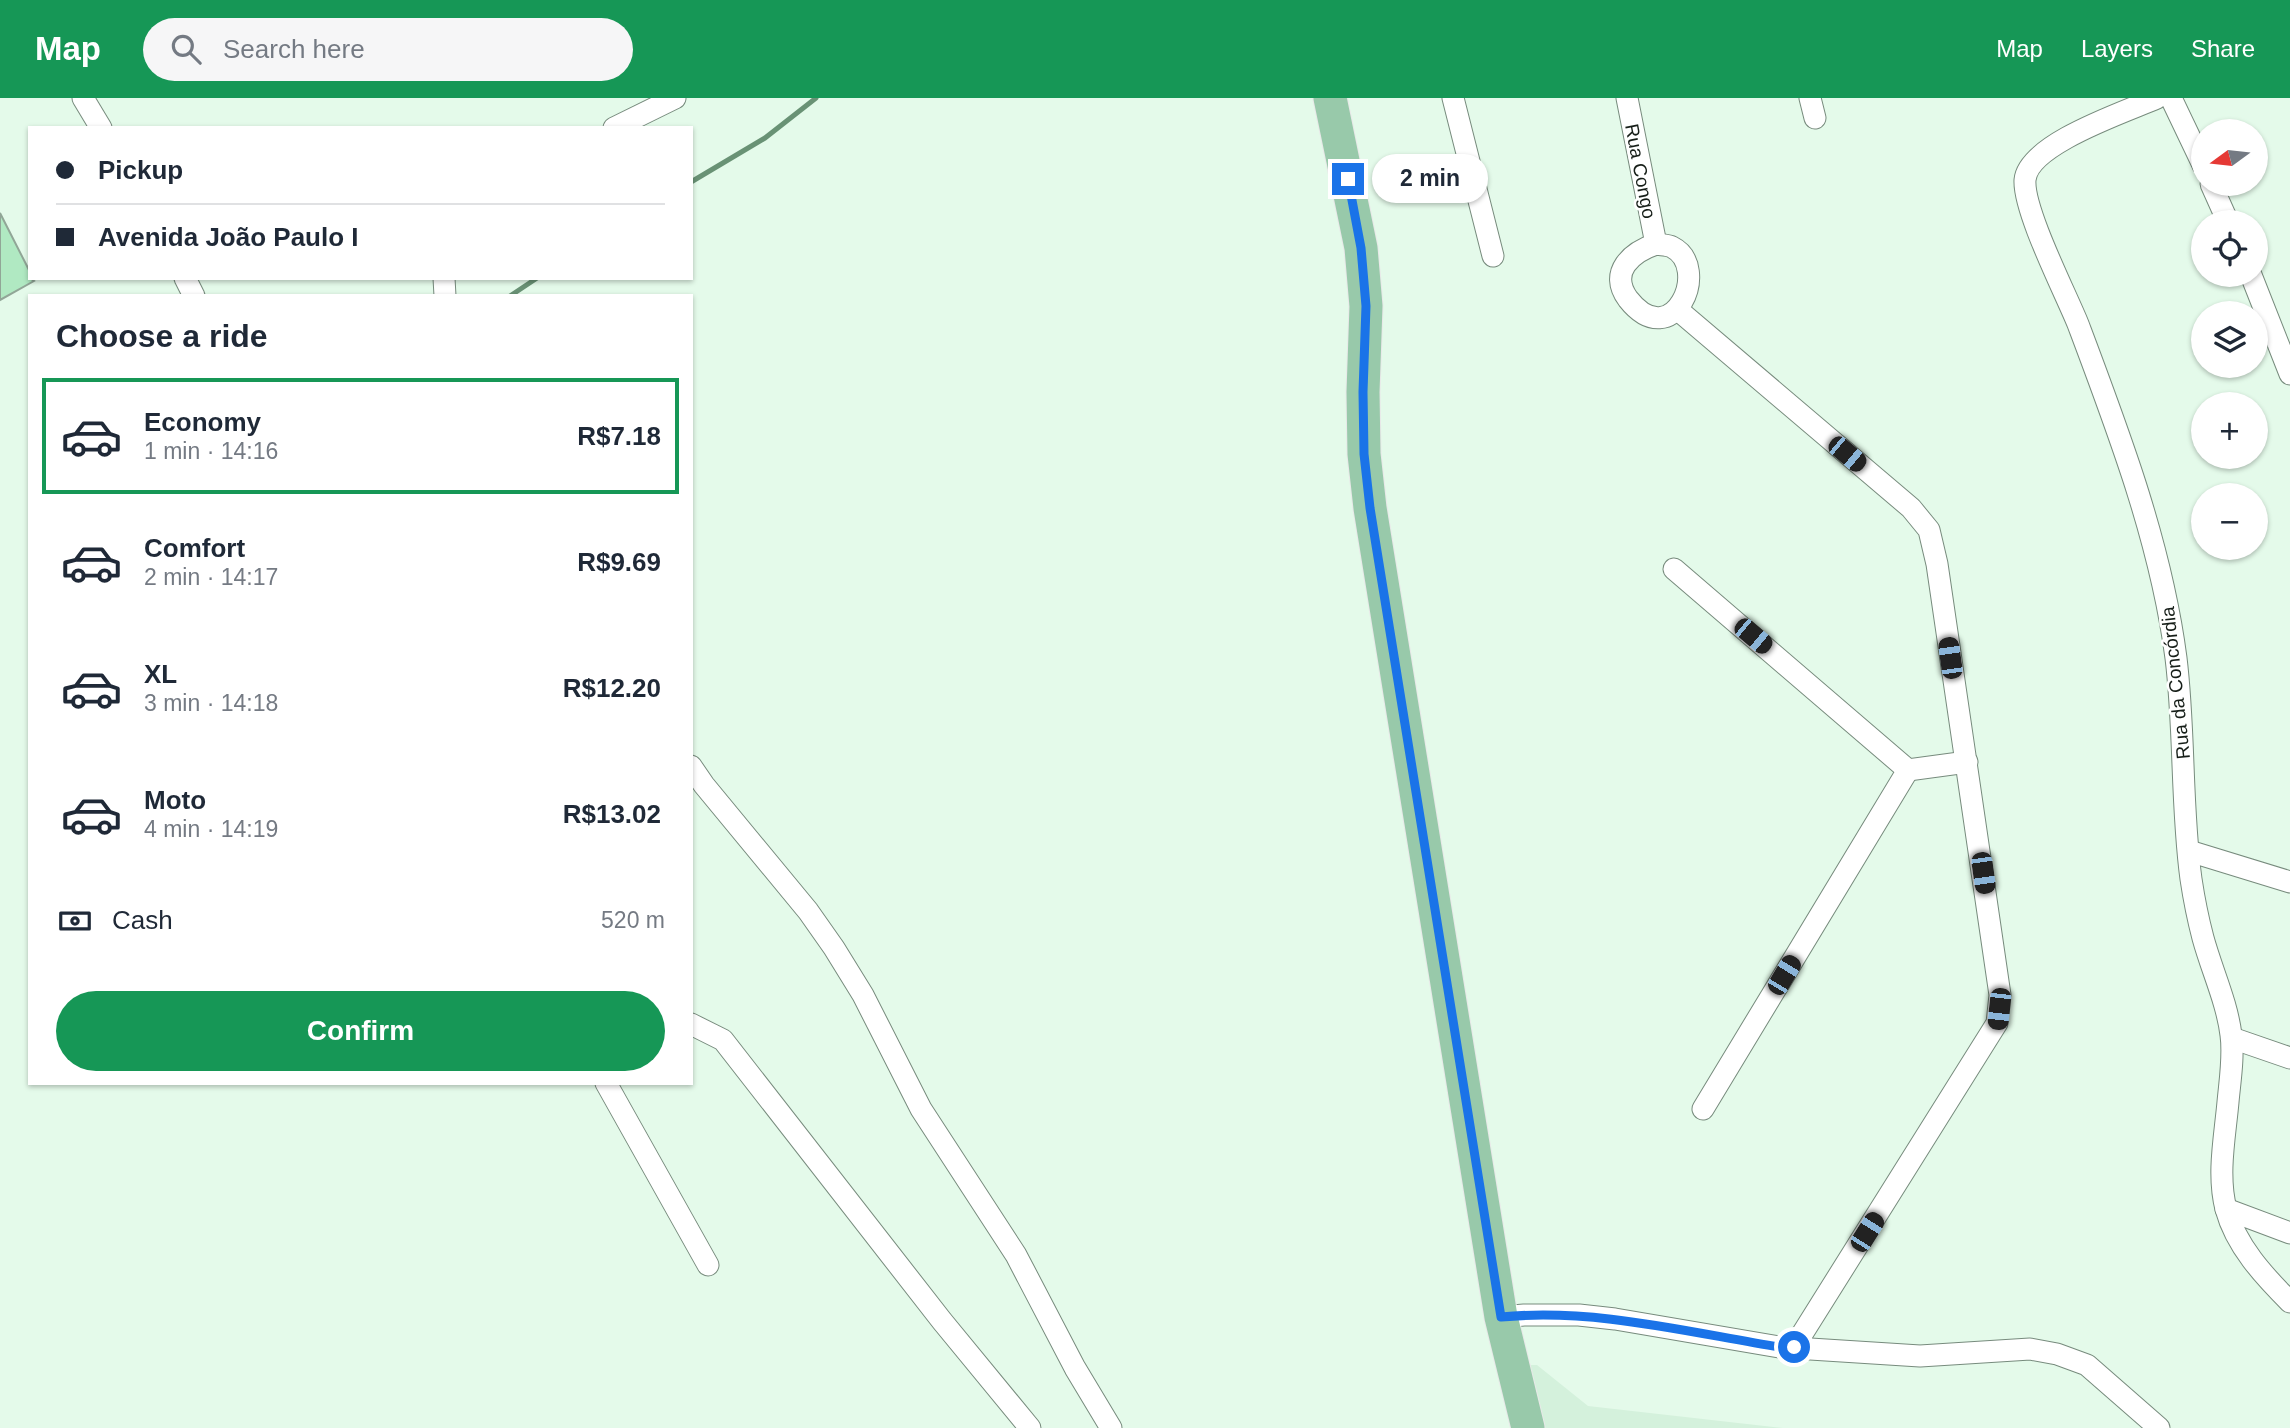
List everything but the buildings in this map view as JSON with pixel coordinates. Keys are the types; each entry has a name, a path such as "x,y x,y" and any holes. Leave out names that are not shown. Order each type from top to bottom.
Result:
{"main road":[{"path":"1329,98 1361,248 1366,306 1364,454 1370,508 1501,1317 1528,1428"}],"street":[{"path":"83,98 100,126"},
{"path":"618,126 676,98"},
{"path":"1453,98 1493,256"},
{"name":"Rua Congo","path":"1627,98 1656,244"},
{"name":"Rua da Concórdia","path":"2157,98 2056,142 2033,160 2025,176 2025,191 2031,214 2067,295 2106,398 2143,508 2166,599 2176,661 2191,880 2203,938 2232,1038 2223,1167 2226,1209 2248,1253 2290,1302"},
{"path":"2171,98 2191,140"},
{"path":"1656,244 1672,247 1684,257 1688,275 1686,298 1678,310 1666,316 1652,317 1635,308 1624,293 1621,277 1625,262 1639,249 1656,244"},
{"path":"2256,287 2290,374"},
{"path":"1678,310 1911,508 1928,530 1937,564 2000,995 1997,1023 1794,1347"},
{"path":"1674,569 1908,770 1967,762"},
{"path":"693,769 834,947 863,995 921,1109 1016,1255 1075,1368 1111,1428"},
{"path":"1703,1109 1908,770"},
{"path":"2189,851 2290,882"},
{"path":"693,1025 723,1040 942,1321 1030,1428"},
{"path":"2232,1038 2290,1058"},
{"path":"607,1085 708,1265"},
{"path":"2226,1209 2290,1233"},
{"path":"1501,1317 1579,1315 1742,1341 1920,1356 2030,1349 2057,1354 2087,1365 2159,1428"}],"shaded area":[{"path":"1528,1365 1537,1365 1588,1406 1783,1428 1536,1428"}],"waterway":[{"path":"693,181 765,138 816,98"},
{"path":"513,294 534,280"}],"route":[{"path":"1348,179 1361,248 1366,306 1364,454 1370,508 1501,1317 1579,1315 1779,1347 1794,1347"}]}
